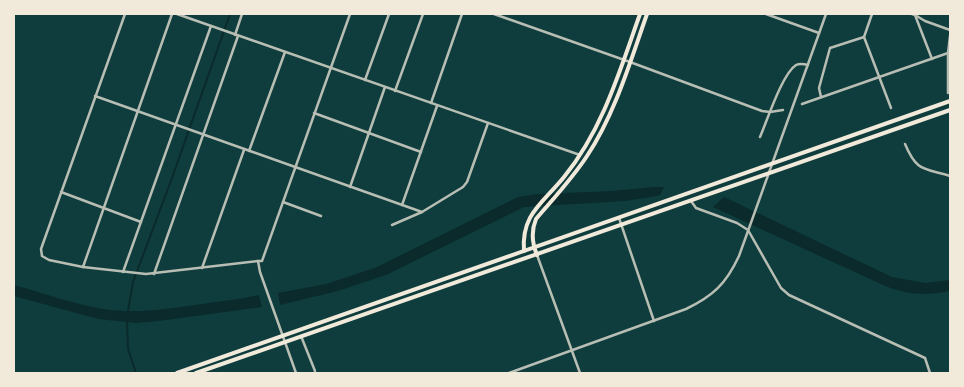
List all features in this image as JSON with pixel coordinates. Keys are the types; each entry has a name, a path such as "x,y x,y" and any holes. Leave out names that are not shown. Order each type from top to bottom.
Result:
{"highway":[{"path":"524,251 525,226 529,217 555,188 580,155 603,113 640,14"},
{"path":"537,255 534,247 533,225 587,155 602,128 630,62 647,14"},
{"path":"177,373 950,101"},
{"path":"196,373 950,110"},
{"path":"524,251 537,255"}],"street":[{"path":"125,14 40,249 42,256 49,260 83,267 146,274 262,261 350,14"},
{"path":"83,267 172,14"},
{"path":"177,14 580,155"},
{"path":"154,274 237,35 242,14"},
{"path":"365,80 389,14"},
{"path":"396,91 423,14"},
{"path":"431,103 462,14"},
{"path":"494,14 762,111 783,110"},
{"path":"766,14 819,33"},
{"path":"508,373 654,321 702,301 717,290 732,270 750,225 826,14"},
{"path":"872,14 864,37 891,108"},
{"path":"914,14 925,21 950,30"},
{"path":"914,14 932,58"},
{"path":"123,272 211,26"},
{"path":"948,93 950,36"},
{"path":"821,97 819,88 830,48 864,37"},
{"path":"249,151 285,52"},
{"path":"802,104 948,53"},
{"path":"760,137 780,88 791,71 795,66 808,65"},
{"path":"350,186 385,87"},
{"path":"95,96 422,212"},
{"path":"402,205 437,106"},
{"path":"314,114 420,152"},
{"path":"392,225 422,212 463,188 467,182 488,124"},
{"path":"904,144 915,164 950,176"},
{"path":"202,268 244,150"},
{"path":"61,192 141,222"},
{"path":"691,201 696,208 737,223 748,230 781,288 789,295 924,358 930,373"},
{"path":"283,202 321,216"},
{"path":"619,217 654,321"},
{"path":"537,255 580,373"},
{"path":"258,261 260,272 296,373"},
{"path":"301,336 315,371"}],"water":[{"path":"664,187 660,195 625,201 524,207 386,275 338,291 280,305 278,293 326,284 377,267 518,197 537,194"},
{"path":"724,197 892,277 925,283 950,280 950,291 916,294 883,285 713,207"},
{"path":"14,285 103,309 140,311 165,309 259,295 262,307 136,323 98,319 14,296"}],"waterway":[{"path":"128,311 133,282 230,14"},
{"path":"127,321 128,349 136,373"}]}
